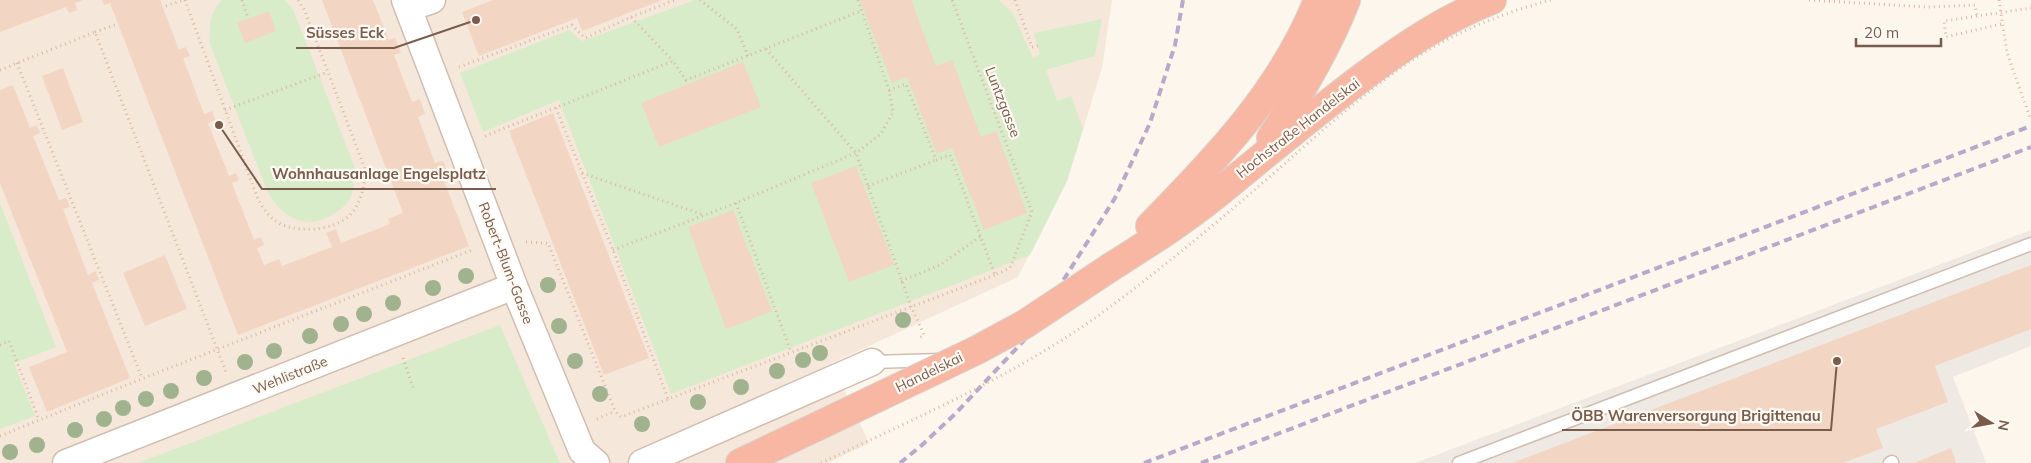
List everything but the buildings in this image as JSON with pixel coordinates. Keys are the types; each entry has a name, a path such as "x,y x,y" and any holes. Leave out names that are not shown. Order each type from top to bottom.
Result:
{"highway":[{"path":"1111,267 1215,158 1253,114 1284,70 1309,24 1318,0"},
{"path":"1254,162 1293,105 1317,64 1346,0"},
{"name":"Hochstraße Handelskai","path":"1111,267 1208,200 1314,114 1409,44 1471,8 1492,0"},
{"name":"Handelskai","path":"740,463 993,341 1025,324 1111,267"}],"street":[{"name":"Robert-Blum-Gasse","path":"415,3 435,76 514,286 582,451 596,463"},
{"name":"Wehlistraße","path":"66,463 514,286"},
{"path":"642,463 872,362"}],"lane":[{"path":"1459,463 2031,244"},
{"path":"872,362 993,357"}],"path":[{"path":"166,6 185,0 257,197 264,210 274,220 286,227 300,230 330,226 352,213 365,184 365,169 304,9 298,0"},
{"path":"242,0 248,18"},
{"path":"435,76 572,25 585,38 675,0"},
{"path":"700,0 738,29 748,56"},
{"path":"613,250 736,203 856,153 881,134 893,112 890,90 858,0"},
{"name":"Luntzgasse","path":"952,0 1032,212 1010,268 995,275"},
{"path":"1015,0 1032,47 1038,46"},
{"path":"821,463 905,424 1025,363 1104,311 1188,246 1338,118 1408,63 1451,38 1496,18 1551,0"},
{"path":"1809,0 1931,7 1975,6 1975,16"},
{"path":"1999,0 2001,24 2007,53 2031,120"},
{"path":"2001,24 1946,37 1944,21 2031,8"},
{"path":"631,17 672,61 686,80 861,11"},
{"path":"0,70 115,25"},
{"path":"95,32 218,350"},
{"path":"766,49 856,153 911,306 924,335"},
{"path":"461,146 672,61"},
{"path":"17,63 142,378"},
{"path":"225,110 328,72"},
{"path":"890,90 906,84 936,160"},
{"path":"556,108 613,250 668,399"},
{"path":"0,436 142,378 497,240 548,243 615,411 621,417 995,275 950,154 868,186"},
{"path":"582,174 705,215"},
{"path":"736,203 791,352"},
{"path":"902,280 940,266 981,236"},
{"path":"0,345 9,341 39,420"}],"shaded area":[{"path":"0,0 1112,0 1102,68 1067,181 1018,277 832,363 869,443 828,463 0,463"},
{"path":"2031,230 2031,346 1953,377 1986,463 1415,463"}],"green space":[{"path":"222,0 285,0 293,9 355,168 354,185 348,202 330,216 310,222 301,221 284,212 266,188 210,44 212,15"},
{"path":"695,0 999,0 1013,13 1033,58 1040,54 1034,33 1102,19 1095,56 1046,70 1057,101 1071,96 1083,129 1067,181 1030,255 671,394 559,100 483,132 460,73 569,30 582,41"},
{"path":"0,203 56,347 14,363 35,416 0,429"},
{"path":"500,325 560,463 138,463"}],"railway":[{"path":"900,463 955,414 1029,335 1115,198 1150,123 1175,45 1183,0"},
{"path":"1144,463 2031,126"},
{"path":"1201,463 2031,147"}],"place":[{"name":"Süsses Eck","path":"476,20"},
{"name":"Wohnhausanlage Engelsplatz","path":"219,125"},
{"name":"ÖBB Warenversorgung Brigittenau","path":"1837,361"}]}
